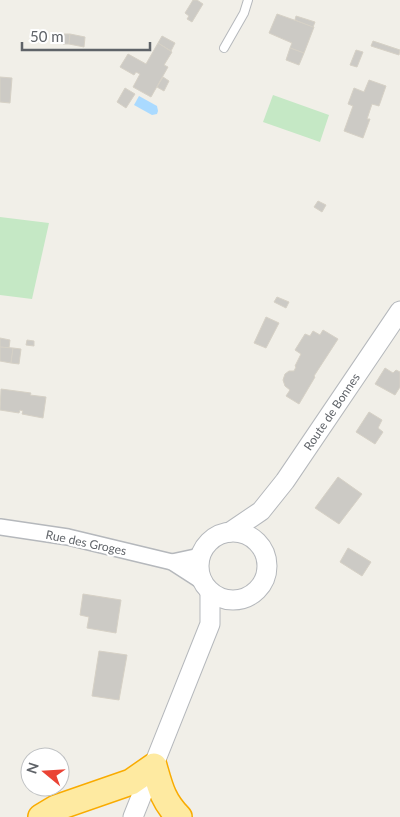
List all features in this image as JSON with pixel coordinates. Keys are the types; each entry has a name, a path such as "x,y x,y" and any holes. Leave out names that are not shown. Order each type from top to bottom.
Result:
{"highway":[{"path":"48,812 131,782 154,766 164,800 179,817"},
{"path":"48,812 76,810 92,817"}],"street":[{"name":"Route de Bonnes","path":"230,532 261,511 285,481 400,311"},
{"path":"261,511 262,550"},
{"name":"Rue des Groges","path":"0,527 68,537 172,562 207,587"},
{"path":"133,817 210,624 236,600 249,596 258,587 265,575 267,561 262,550 251,537 241,533 230,532 216,536 206,544 200,556 199,569 207,587 210,624"},
{"name":"Rue des Groges","path":"172,562 200,556"},
{"path":"207,587 223,598 236,600"}],"lane":[{"path":"224,48 244,13 248,0"}],"green space":[{"path":"273,95 329,115 320,142 263,122"},
{"path":"0,217 49,223 32,299 0,295"}],"water":[{"path":"139,96 157,106 157,114 152,115 134,105"}],"building":[{"path":"193,0 203,4 192,22 187,19 189,16 185,13"},
{"path":"277,14 314,27 304,53 290,48 292,43 269,33"},
{"path":"296,16 315,22 313,27 295,20"},
{"path":"64,34 70,34 69,44 63,44"},
{"path":"70,34 85,37 84,47 69,44"},
{"path":"162,36 175,43 171,51 158,43"},
{"path":"373,41 400,50 399,55 371,46"},
{"path":"158,43 172,52 164,65 168,67 151,97 133,87 140,74 136,72 134,75 120,67 128,54 146,64"},
{"path":"290,48 304,53 299,65 286,60"},
{"path":"356,50 363,52 357,67 350,65"},
{"path":"0,77 12,78 10,103 0,102"},
{"path":"163,77 169,81 164,91 157,87"},
{"path":"369,80 386,86 379,106 372,104 367,119 370,119 363,138 344,131 353,106 348,104 354,88 364,92"},
{"path":"125,88 135,94 126,108 117,102"},
{"path":"318,201 326,205 322,212 314,207"},
{"path":"277,297 289,302 286,308 274,302"},
{"path":"266,317 279,323 266,348 254,343"},
{"path":"323,330 338,339 314,376 299,404 286,396 290,390 285,386 283,380 285,374 289,371 294,371 296,367 301,354 295,350 305,334 310,336 313,331 320,335"},
{"path":"0,338 10,340 9,348 0,347"},
{"path":"27,340 34,341 34,346 26,345"},
{"path":"0,347 13,348 11,363 0,361"},
{"path":"13,348 21,349 19,364 11,363"},
{"path":"385,368 393,373 396,370 400,372 400,387 395,395 375,384"},
{"path":"1,389 46,397 43,418 22,414 23,411 20,410 19,413 0,410"},
{"path":"369,412 382,420 378,428 383,432 375,444 356,432"},
{"path":"338,477 362,494 339,524 315,508"},
{"path":"348,548 371,562 362,576 340,562"},
{"path":"83,594 121,600 116,633 87,628 89,617 80,615"},
{"path":"99,651 127,655 119,700 92,696"}]}
